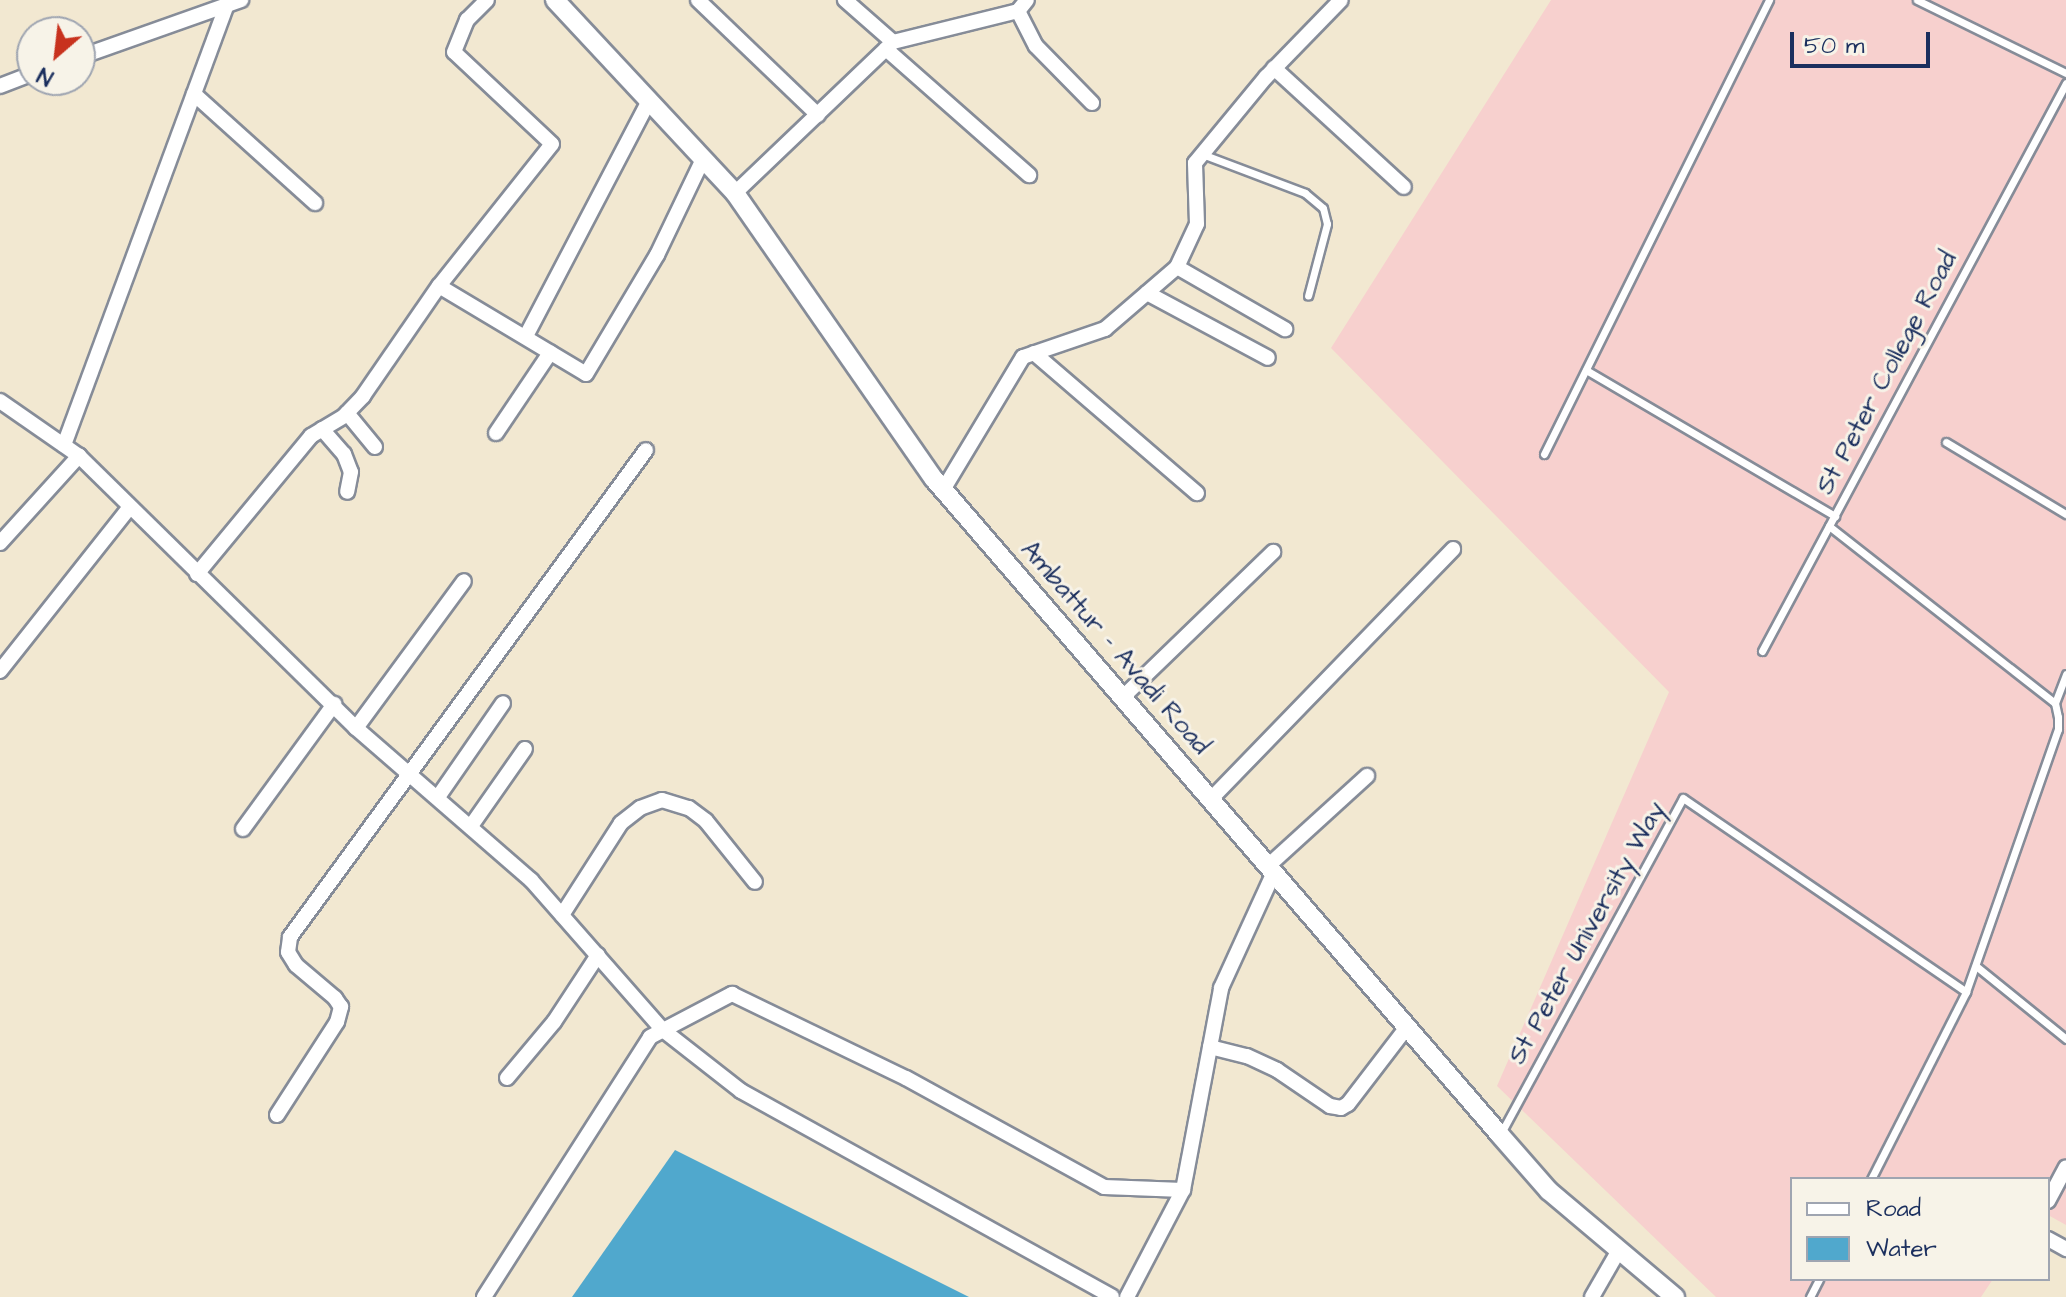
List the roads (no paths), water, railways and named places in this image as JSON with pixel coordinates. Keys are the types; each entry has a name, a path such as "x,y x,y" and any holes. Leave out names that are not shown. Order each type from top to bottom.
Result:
{"street":[{"path":"197,574 311,436 347,413 363,396 439,286 552,144 454,52 467,20 487,0"},
{"name":"Ambattur - Avadi Road","path":"555,0 735,193 943,490 1549,1191 1675,1297"},
{"path":"698,0 818,115"},
{"path":"845,0 1029,175"},
{"path":"943,490 1023,357 1105,329 1177,267 1197,224 1195,163 1274,68 1341,0"},
{"path":"96,51 234,2"},
{"path":"64,445 194,94 234,2"},
{"path":"735,193 890,45 1022,6 1036,46 1092,103"},
{"path":"1274,68 1404,187"},
{"path":"194,94 315,203"},
{"path":"526,336 649,101"},
{"path":"439,286 586,374 657,255 703,159"},
{"path":"1177,267 1285,329"},
{"path":"1147,293 1268,358"},
{"path":"496,433 550,353"},
{"path":"1034,353 1197,493"},
{"path":"0,401 79,456 356,728 531,880 663,1030 741,1091 1112,1297"},
{"path":"347,413 375,447"},
{"path":"322,429 344,454 351,472 347,492"},
{"path":"277,1115 337,1022 341,1007 335,998 296,965 288,952 290,937 646,450"},
{"path":"0,543 79,456"},
{"path":"0,671 130,507"},
{"path":"1211,799 1453,549"},
{"path":"1123,697 1273,552"},
{"path":"356,728 464,581"},
{"path":"438,797 503,703"},
{"path":"243,829 334,704"},
{"path":"471,826 525,749"},
{"path":"1127,1297 1183,1190 1221,988 1271,869 1367,776"},
{"path":"562,915 621,823 640,808 662,800 689,808 706,821 755,882"},
{"path":"507,1078 554,1022 598,955"},
{"path":"484,1297 650,1037 732,994 906,1078 1104,1187 1183,1190"},
{"path":"1210,1047 1247,1056 1277,1070 1330,1106 1341,1108 1348,1104 1407,1027"},
{"path":"2050,1197 2066,1167"},
{"path":"1592,1297 1619,1250"}],"lane":[{"path":"1544,454 1769,0"},
{"path":"1917,0 2066,73"},
{"name":"St Peter College Road","path":"2055,703 1829,526 1947,300 2066,83"},
{"path":"1202,154 1305,193 1323,208 1327,224 1308,296"},
{"path":"1586,370 1835,516"},
{"path":"1946,442 2066,514"},
{"path":"1762,651 1829,526"},
{"path":"1872,1177 1966,992 2058,729 2055,703 2066,674"},
{"name":"St Peter University Way","path":"1500,1135 1683,798 1966,992"},
{"path":"1976,966 2066,1039"}],"water":[{"path":"675,1150 969,1297 572,1297"}]}
